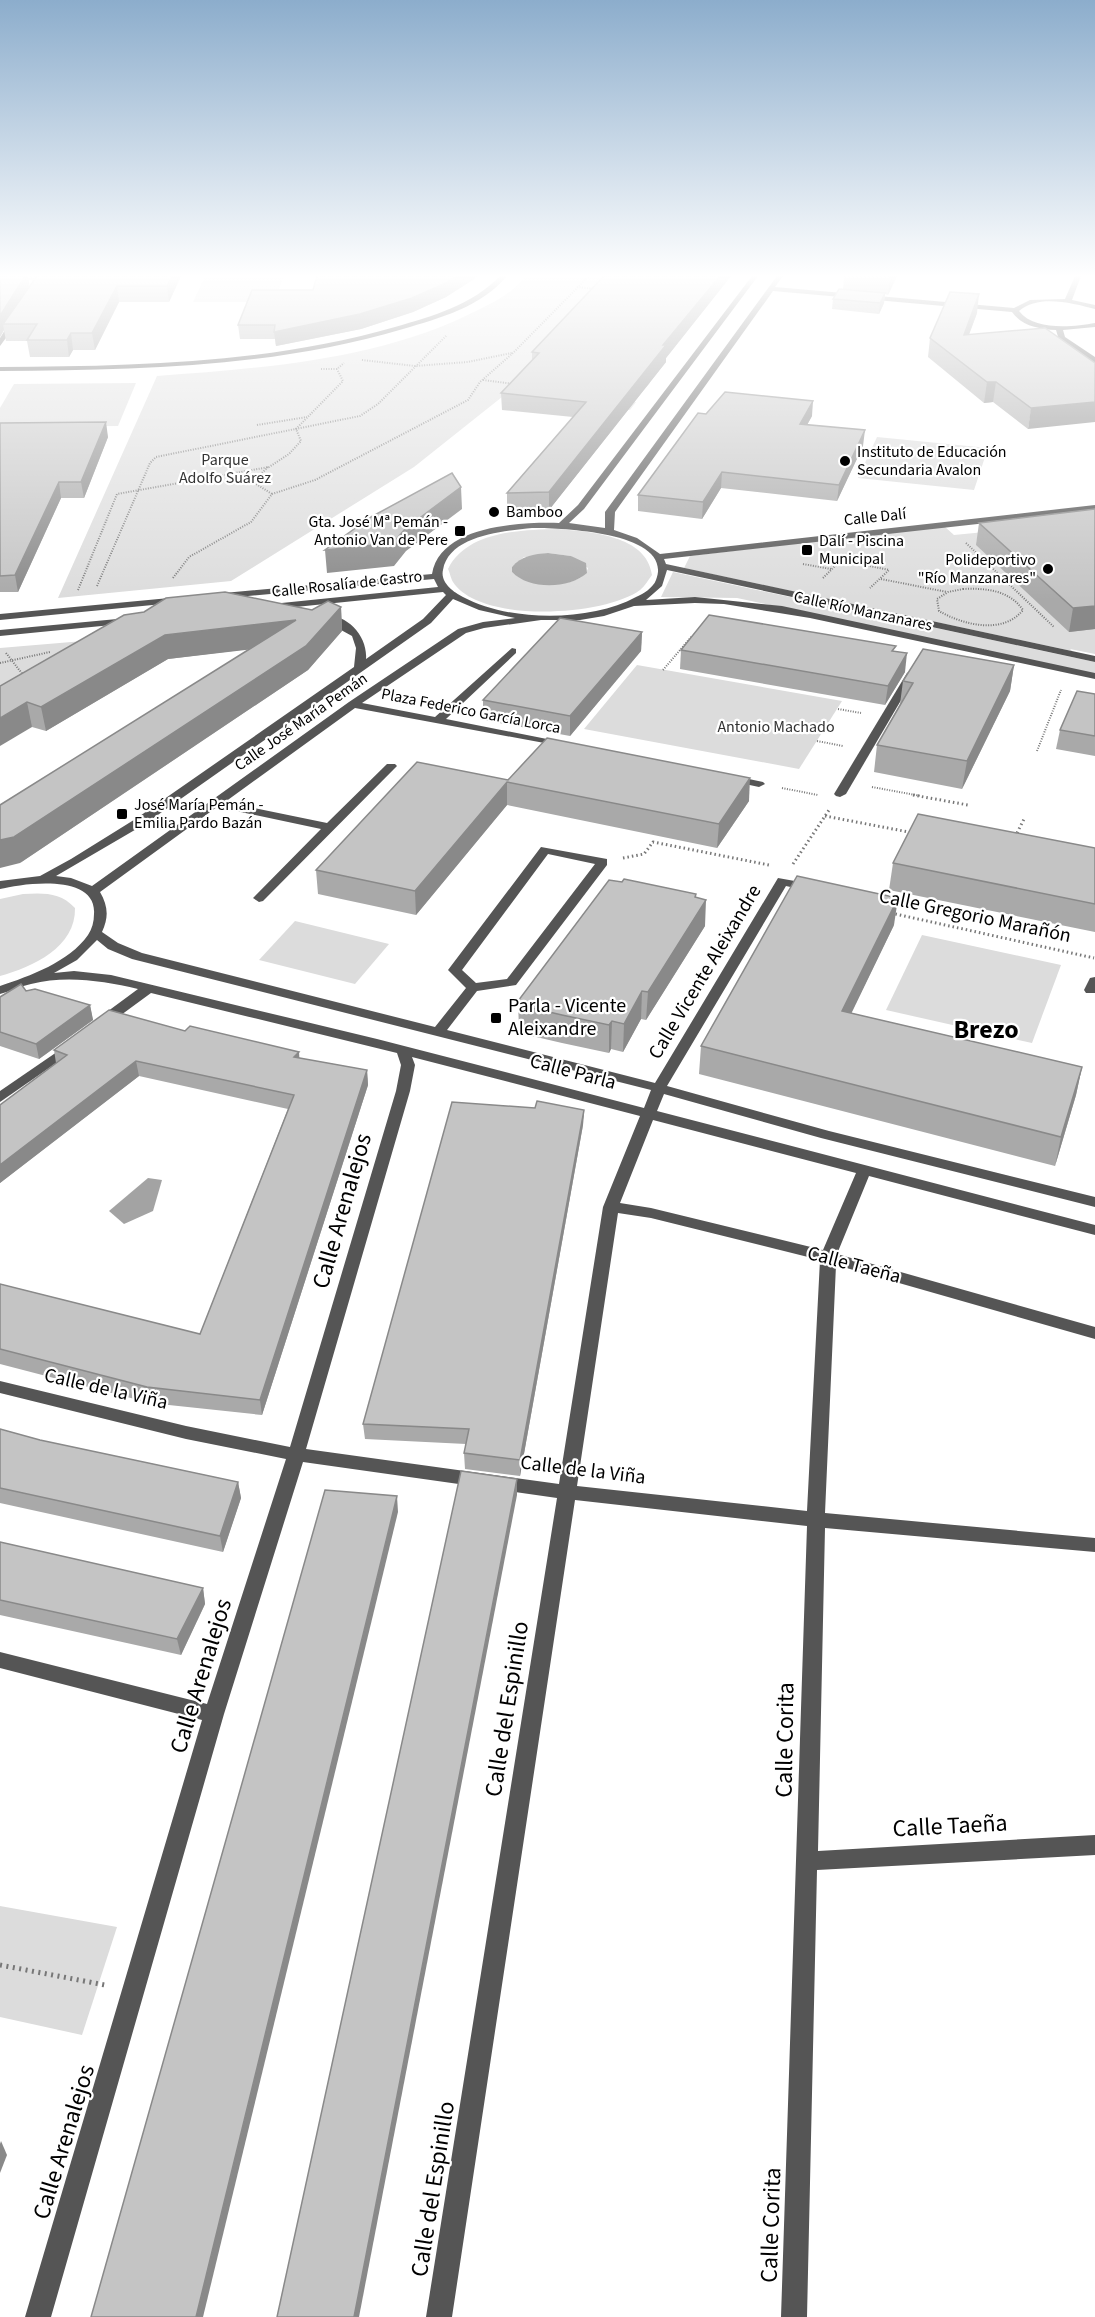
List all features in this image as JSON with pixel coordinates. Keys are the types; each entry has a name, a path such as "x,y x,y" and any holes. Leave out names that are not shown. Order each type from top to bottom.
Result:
{"street":[{"path":"562,525 581,507 674,384"},
{"path":"609,531 610,512 702,384"},
{"name":"Calle Dalí","path":"660,562 946,524 1095,508"},
{"path":"562,525 609,531 633,539 660,562 662,578 654,589 622,607 595,614 545,618 484,609 449,592 437,576 438,563 446,552 472,537 510,527 562,525"},
{"name":"Calle Río Manzanares","path":"660,562 828,603 1090,658"},
{"name":"Calle Rosalía de Castro","path":"207,597 437,576"},
{"name":"Calle Rosalía de Castro","path":"359,669 363,650 360,639 347,626 314,614 261,607 449,592"},
{"name":"Calle José María Pemán","path":"45,877 75,862 141,821 359,669 427,621 449,592"},
{"path":"0,617 196,598"},
{"name":"Calle Río Manzanares","path":"622,607 661,600 722,602 783,609 926,650 1070,670 1095,676"},
{"name":"Calle José María Pemán","path":"92,892 353,704 462,631 483,625 545,618"},
{"path":"0,633 144,620"},
{"path":"838,797 926,650"},
{"path":"437,721 512,651"},
{"name":"Plaza Federico García Lorca","path":"353,704 575,748"},
{"path":"259,898 391,766"},
{"path":"713,775 759,784"},
{"path":"214,803 330,827"},
{"path":"438,1033 473,988 512,982 603,862 545,850 455,970 473,988"},
{"path":"0,885 45,877 77,884 92,892 101,905 100,922 95,933 82,948 36,979 0,990"},
{"name":"Calle Vicente Aleixandre","path":"648,1114 659,1088 782,882 828,891"},
{"name":"Calle Parla","path":"95,933 113,946 137,956 659,1088 826,1135 1095,1202"},
{"name":"Calle Parla","path":"36,979 74,975 111,979 149,988 403,1050 1095,1230"},
{"path":"0,1098 149,988"},
{"name":"Calle Arenalejos","path":"38,2317 136,1989 214,1714 296,1455 404,1091 408,1065 403,1050"},
{"name":"Calle del Espinillo","path":"439,2317 611,1207 648,1114"},
{"name":"Calle Corita","path":"794,2317 816,1520 828,1257 864,1171"},
{"name":"Calle Taeña","path":"611,1207 651,1214 828,1257 1095,1333"},
{"name":"Calle de la Viña","path":"0,1387 296,1455 567,1491 816,1520 1095,1545"},
{"path":"0,1660 214,1714"},
{"name":"Calle Taeña","path":"808,1861 1095,1845"}],"path":[{"path":"296,429 340,384"},
{"path":"87,610 138,491 156,457 360,416 378,404 397,384"},
{"path":"150,603 189,557 251,522 272,494 315,480 468,400 479,384"},
{"path":"258,425 307,417"},
{"path":"272,494 253,483 269,467 289,454 301,441 296,429"},
{"path":"69,611 117,494 269,467"},
{"path":"946,524 1090,658"},
{"path":"841,560 889,570 869,590 845,585 821,580 841,560"},
{"path":"880,579 948,592"},
{"path":"828,603 845,585"},
{"path":"1018,602 1023,610 1020,615 1012,620 987,625 958,621 939,611 937,599 948,592 963,589 989,590 1018,602 1027,601"},
{"path":"663,670 722,602"},
{"path":"11,661 26,679 20,681"},
{"path":"1037,751 1070,670"},
{"path":"847,782 968,805"},
{"path":"759,784 838,797 782,882"},
{"path":"825,816 920,834"},
{"path":"1012,843 1025,816"},
{"path":"603,862 644,854 653,842 790,869"},
{"name":"Calle Gregorio Marañón","path":"886,912 1095,958"},
{"path":"0,1965 136,1989"}],"green space":[{"path":"14,384 136,384 118,426 0,427 0,408"},
{"name":"Parque Adolfo Suárez","path":"153,384 514,384 510,389 636,402 630,410 502,397 414,467 231,581 58,598"},
{"name":"Parque Adolfo Suárez","path":"583,384 649,384 644,390"},
{"path":"877,437 988,448 974,490 858,478"},
{"path":"1095,521 1095,654 684,568 690,556 944,526 954,535"},
{"path":"543,529 585,532 615,538 640,551 648,562 652,575 640,590 623,599 600,606 544,612 489,605 467,595 453,582 448,569 457,556 468,547 496,535","holes":["548,553 571,556 588,568 584,575 565,583 529,581 512,572 512,567 524,557"]},
{"path":"673,572 1095,662 1095,674 737,598 661,597"},
{"path":"131,637 0,714 0,648"},
{"name":"Antonio Machado","path":"637,665 842,701 799,769 584,729"},
{"path":"23,894 45,894 63,899 75,908 73,922 68,934 50,953 26,967 0,976 0,899"},
{"path":"295,921 389,944 355,984 259,960"},
{"path":"922,935 1061,965 1032,1043 886,1010"},
{"path":"0,1906 117,1927 82,2035 0,2017"}],"shaded area":[{"path":"548,553 571,556 586,563 587,573 570,582 549,585 528,582 512,572 512,567 524,558"},
{"path":"148,1178 162,1180 153,1211 124,1224 109,1211"}],"building":[{"path":"509,384 635,384 549,492 507,493 586,402 501,393"},
{"path":"999,384 1095,384 1095,402 1031,408"},
{"path":"725,392 813,401 800,424 865,430 839,485 722,472 703,502 638,495 698,413 706,414"},
{"path":"106,422 81,482 59,482 15,575 0,576 0,423"},
{"path":"452,473 461,487 405,529 393,543 325,550 371,517"},
{"name":"Polideportivo \"Río Manzanares\"","path":"1095,509 1095,606 1073,608 979,523"},
{"path":"225,592 312,610 328,601 341,607 306,646 14,837 0,840 0,805 296,620 165,635 41,707 27,702 0,718 0,686 124,615 144,612 166,598"},
{"path":"709,615 896,646 892,651 907,653 888,686 681,650"},
{"path":"560,618 642,632 570,716 483,700"},
{"path":"923,649 1014,665 967,761 877,745 913,683 903,681"},
{"path":"1077,691 1095,694 1095,736 1060,730"},
{"path":"547,738 750,778 719,824 507,782 415,891 316,870 417,762 508,780"},
{"path":"918,814 1095,848 1095,904 893,863"},
{"path":"797,876 898,898 842,1011 1082,1067 1061,1137 701,1046"},
{"path":"624,879 696,894 695,897 706,900 648,992 642,991 624,1024 612,1021 609,1025 562,1015 532,1008 534,1005 518,1001 609,880 622,882"},
{"path":"21,984 26,991 35,989 90,1005 36,1044 0,1032 0,997"},
{"path":"109,1010 185,1031 190,1026 299,1052 294,1057 367,1070 260,1400 147,1387 0,1349 0,1284 200,1334 294,1095 136,1061 0,1165 0,1105 67,1055 54,1050"},
{"path":"537,1101 584,1110 520,1460 464,1453 469,1429 363,1424 452,1102 535,1108"},
{"path":"0,1429 40,1440 238,1482 220,1536 0,1488"},
{"path":"461,1471 517,1479 354,2317 277,2317"},
{"path":"325,1490 397,1496 196,2317 91,2317"},
{"path":"0,1542 203,1588 177,1639 0,1600"}],"place":[{"name":"Instituto de Educación Secundaria Avalon","path":"845,461"},
{"name":"Bamboo","path":"494,512"},
{"name":"Gta. José Mª Pemán - Antonio Van de Pere","path":"460,531"},
{"name":"Dalí - Piscina Municipal","path":"807,550"},
{"name":"Polideportivo \"Río Manzanares\"","path":"1048,569"},
{"name":"José María Pemán - Emilia Pardo Bazán","path":"122,814"},
{"name":"Parla - Vicente Aleixandre","path":"496,1018"}],"district":[{"name":"Brezo","path":"986,1029"}]}
